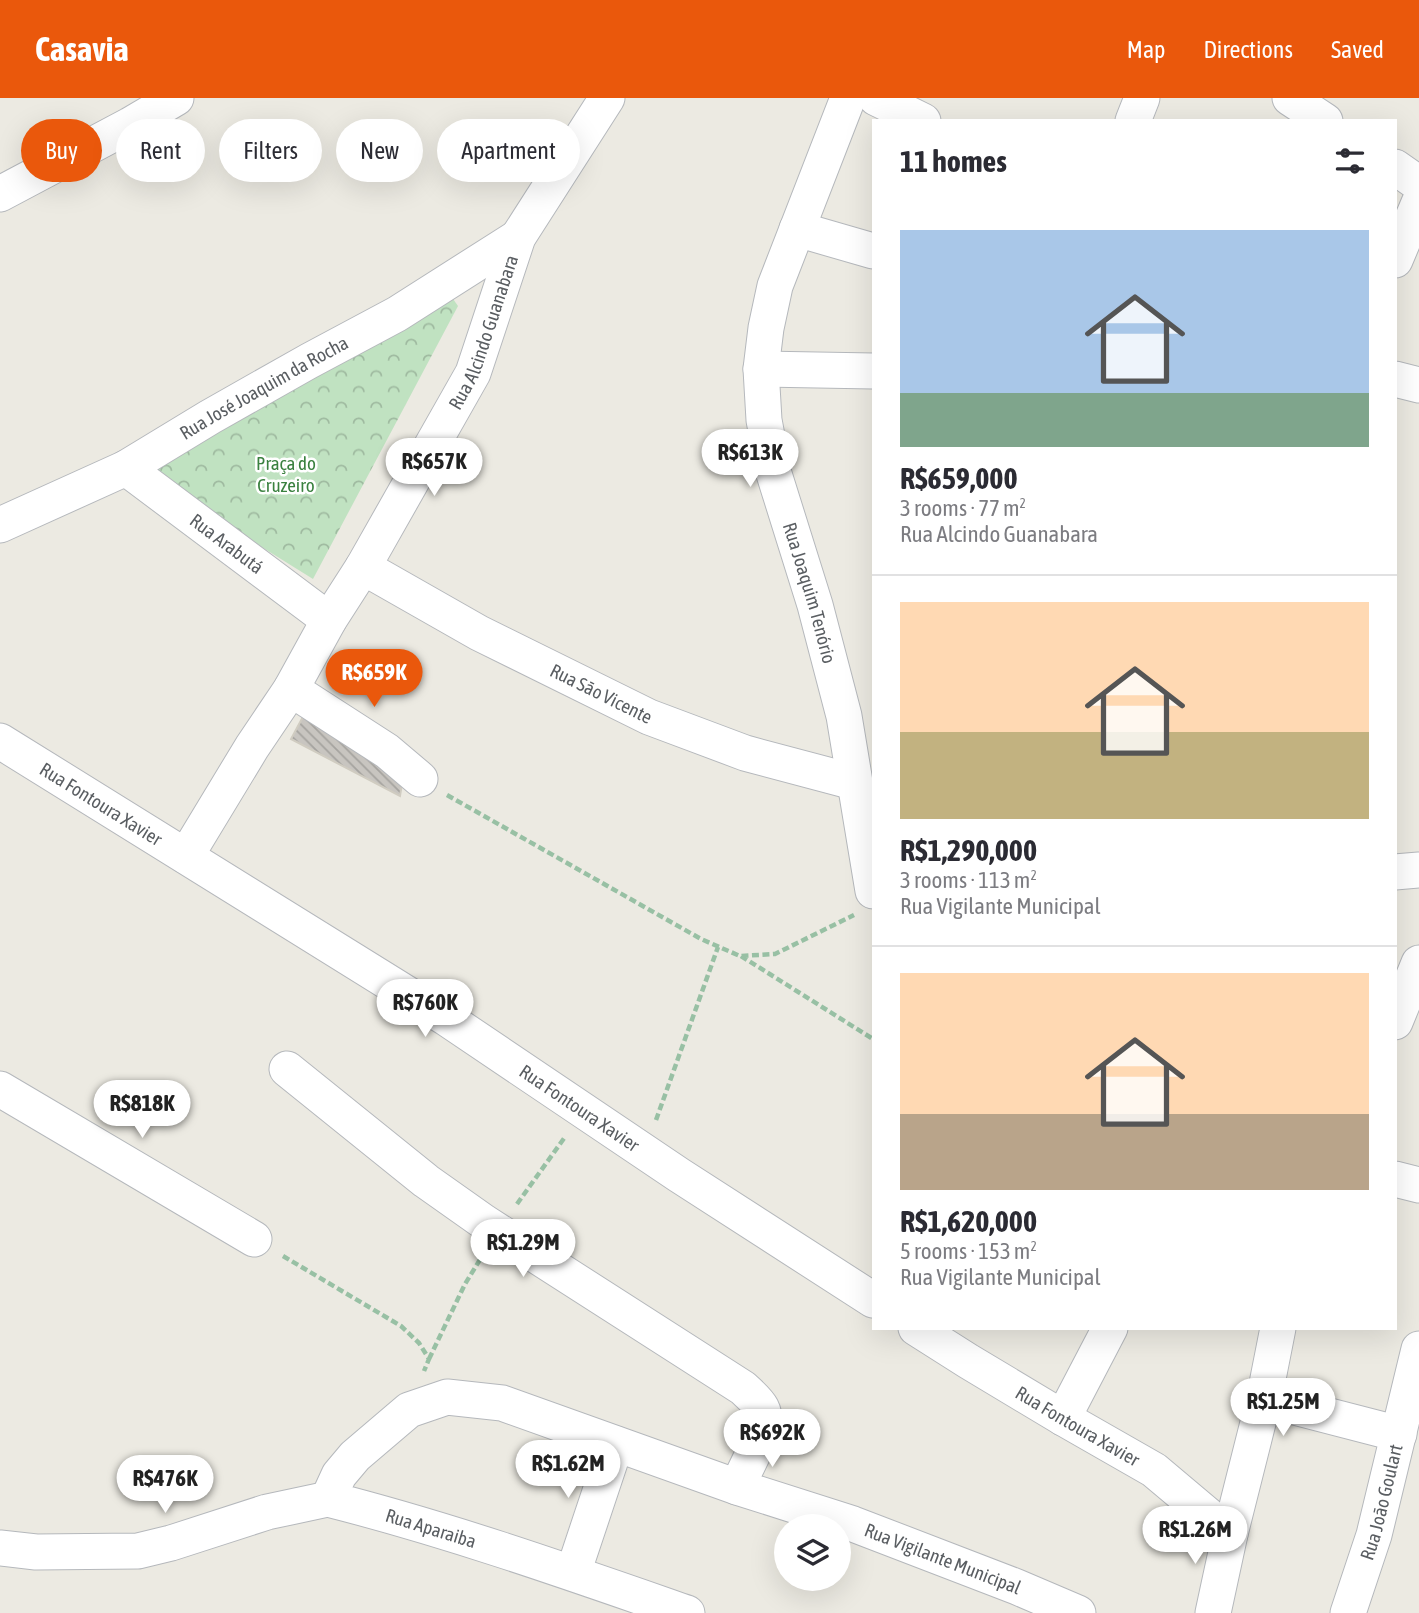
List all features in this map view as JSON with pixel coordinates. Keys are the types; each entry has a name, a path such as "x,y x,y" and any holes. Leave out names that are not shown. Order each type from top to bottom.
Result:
{"street":[{"path":"0,194 176,98"},
{"name":"Rua Alcindo Guanabara","path":"186,856 252,747 291,689 473,373 518,237 607,98"},
{"name":"Rua Joaquim Tenório","path":"848,98 775,286 761,369 764,420 774,474 815,605 845,716 854,782 869,840 867,901"},
{"path":"876,98 919,119"},
{"path":"1134,119 1142,98"},
{"path":"1290,98 1322,119"},
{"path":"1397,168 1419,184"},
{"path":"1397,257 1419,203"},
{"path":"797,229 872,251"},
{"name":"Rua José Joaquim da Rocha","path":"0,525 126,468 210,417 397,314 518,237"},
{"path":"1397,262 1419,267"},
{"path":"761,369 872,371"},
{"path":"1397,380 1419,385"},
{"name":"Rua Arabutá","path":"126,468 329,620"},
{"name":"Rua Sāo Vicente","path":"363,567 480,633 649,717 745,754 854,782"},
{"path":"291,689 387,751 420,779"},
{"name":"Rua Fontoura Xavier","path":"0,741 446,1018 645,1152 872,1299"},
{"path":"1397,872 1419,870"},
{"path":"1397,1017 1419,963"},
{"path":"287,1069 426,1181 743,1388 759,1402 766,1422 764,1431 737,1487"},
{"path":"0,1088 254,1239"},
{"path":"1397,1180 1419,1185"},
{"name":"Rua Fontoura Xavier","path":"919,1330 968,1362 1154,1470 1230,1534"},
{"path":"1063,1418 1109,1330"},
{"path":"1213,1613 1278,1330"},
{"name":"Rua Joāo Goulart","path":"1348,1613 1374,1535 1419,1349"},
{"name":"Rua Vigilante Municipal","path":"409,1410 447,1397 502,1403 737,1487 853,1524 1078,1613"},
{"path":"1264,1399 1399,1434"},
{"path":"0,1548 36,1552 138,1551 267,1512 328,1499 339,1475 355,1456 409,1410"},
{"path":"573,1573 616,1444"},
{"name":"Rua Aparaiba","path":"328,1499 480,1543 687,1613"}],"path":[{"path":"420,779 701,939 740,956 872,1038"},
{"path":"740,956 775,954 867,901"},
{"path":"645,1152 718,947"},
{"path":"409,1410 429,1359 465,1284 498,1230 584,1111"},
{"path":"254,1239 401,1326 419,1343 429,1359"}],"green space":[{"name":"Praça do Cruzeiro","path":"451,296 458,306 313,579 141,472"}],"building":[{"path":"305,713 403,778 400,796 291,739"}]}
